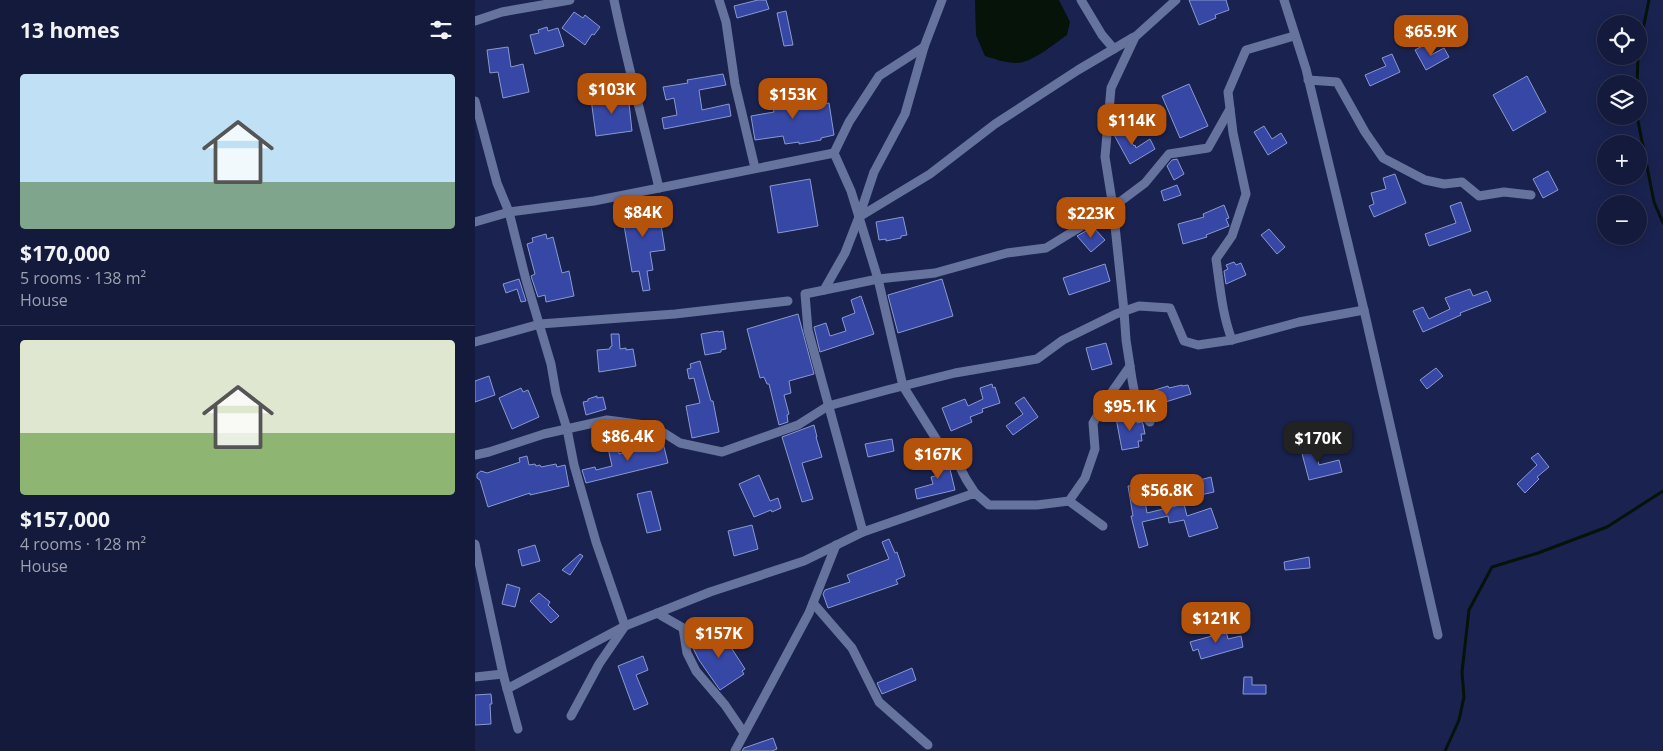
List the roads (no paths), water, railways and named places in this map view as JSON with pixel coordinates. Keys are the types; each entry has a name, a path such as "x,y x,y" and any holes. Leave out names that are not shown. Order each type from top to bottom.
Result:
{"street":[{"path":"475,21 502,12 570,0"},
{"path":"614,0 626,60 644,122 659,188"},
{"path":"719,0 726,22 735,84 755,168"},
{"path":"824,290 845,253 874,172 905,114 924,47 942,0"},
{"path":"1081,0 1102,35 1114,49"},
{"path":"859,217 930,174 995,124 1078,70 1135,37 1176,0"},
{"path":"1284,0 1308,80 1364,310 1438,635"},
{"path":"1232,340 1223,306 1216,259 1232,236 1246,194 1233,133 1228,92 1246,50 1294,36"},
{"path":"1135,37 1111,88 1105,157 1113,207 1126,340 1133,388 1138,404 1150,422"},
{"path":"834,152 849,122 879,76 924,47"},
{"path":"1308,80 1337,82 1365,132 1383,158 1425,180 1445,184 1463,182 1479,196 1504,192 1531,195"},
{"path":"475,101 497,184 509,212 525,280 551,364 556,393 567,429 574,465 595,542 625,626"},
{"path":"863,532 808,330 805,294 878,278 935,273 1007,253 1047,248 1113,207 1145,184 1169,154 1208,148 1230,109"},
{"path":"475,222 509,212 594,201 834,152"},
{"path":"834,152 851,191 878,278 903,386 938,442 951,450 975,493 989,505 1037,505 1069,501 1103,526"},
{"path":"475,342 540,324 675,314 788,301"},
{"path":"475,455 544,434 607,420 653,426 680,443 722,452 798,425 828,406 988,366 1037,359 1063,340 1124,311 1139,306 1169,308 1184,341 1199,345 1232,340 1299,322 1364,310"},
{"path":"1069,501 1085,478 1095,449 1093,423 1130,366"},
{"path":"507,689 625,626 710,592 804,561 863,532 975,493"},
{"path":"475,544 503,674 518,728"},
{"path":"735,751 813,603 836,545"},
{"path":"813,603 852,648 879,702 928,745"},
{"path":"657,613 683,628 687,653 696,671 725,706 744,733"},
{"path":"571,716 599,664 625,626"},
{"path":"475,677 503,674"}],"waterway":[{"path":"1646,15 1649,0"},
{"path":"1637,75 1638,65"},
{"path":"1639,125 1654,202 1663,223"},
{"path":"1445,751 1459,720 1464,697 1462,672 1469,610 1492,567 1538,553 1607,527 1663,491"}]}
